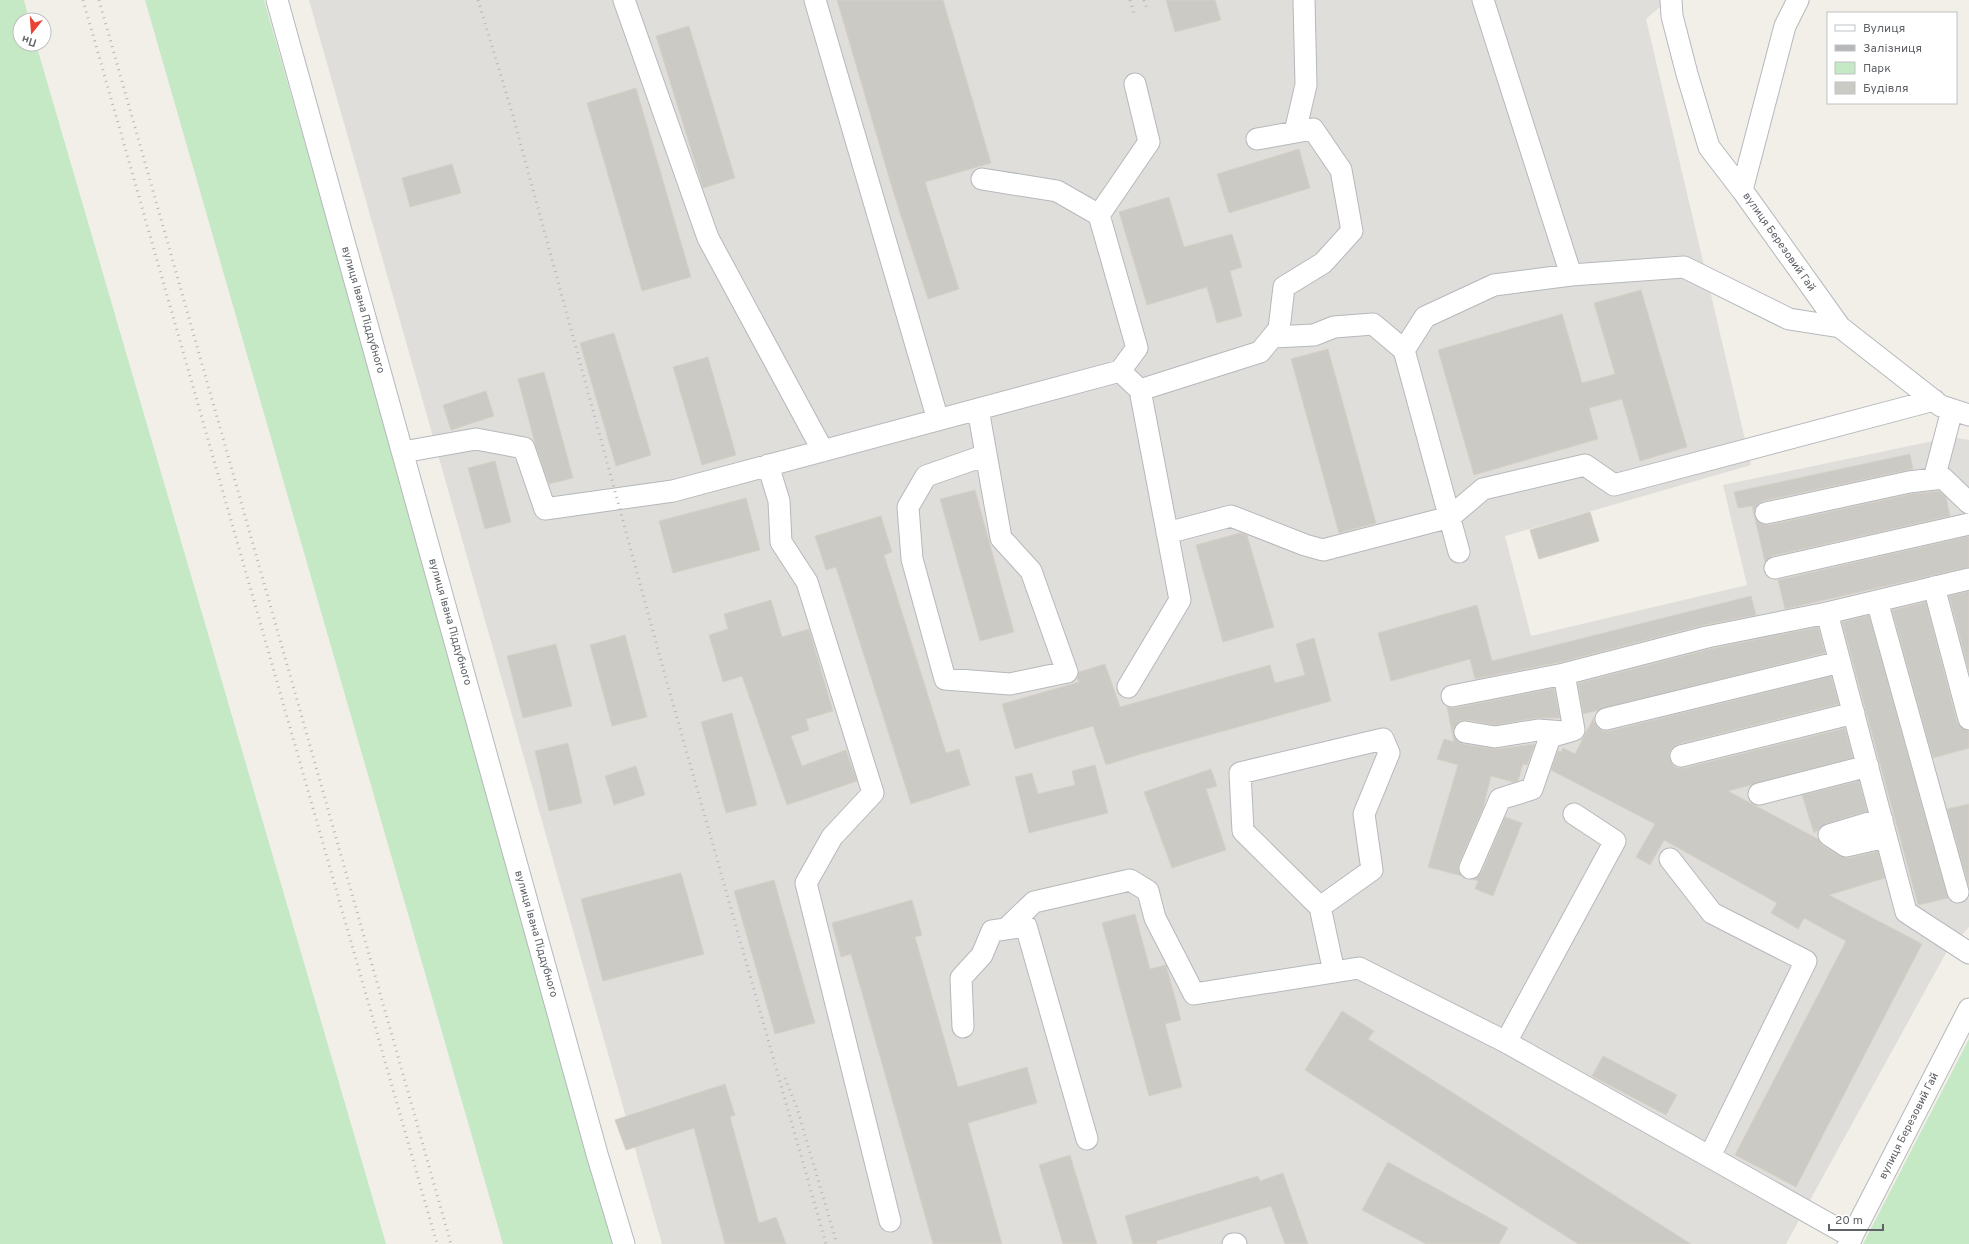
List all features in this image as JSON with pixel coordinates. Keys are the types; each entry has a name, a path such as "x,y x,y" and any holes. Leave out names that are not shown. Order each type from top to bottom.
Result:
{"street":[{"name":"вулиця Івана Піддубного","path":"277,0 597,1154 624,1244"},
{"path":"624,0 708,238 823,451"},
{"path":"815,0 938,420"},
{"path":"1295,132 1306,85 1304,0"},
{"path":"1483,0 1571,275"},
{"path":"1671,0 1672,16 1709,148 1742,190"},
{"name":"вулиця Березовий Гай","path":"1798,0 1786,26 1742,190 1840,327 1941,406 1960,412"},
{"path":"1099,215 1149,142 1135,84"},
{"path":"1140,390 1260,352 1280,329 1284,287 1323,263 1352,231 1341,170 1313,129 1257,139"},
{"path":"402,452 476,439 524,448 545,509 673,491 1120,372 1137,348 1099,215 1056,191 982,179"},
{"path":"1404,350 1425,316 1494,285 1571,275 1684,267 1789,319 1840,327"},
{"path":"1273,337 1314,335 1334,327 1373,324 1404,350 1459,552"},
{"path":"1120,372 1140,390 1180,600 1128,687"},
{"path":"1167,533 1231,516 1305,545 1323,550 1450,517 1483,489 1585,465 1614,485 1934,400"},
{"path":"978,409 1001,538 1031,571 1067,672 1010,684 945,679 912,559 908,507 926,476 986,455"},
{"path":"1934,479 1960,412"},
{"path":"768,465 779,501 781,542 807,582 873,793 832,837 806,884 890,1221"},
{"path":"1766,512 1902,484 1943,478 1969,503"},
{"path":"1775,568 1969,524"},
{"path":"1452,696 1564,674 1707,637 1827,613 1969,579"},
{"path":"1934,587 1969,719"},
{"path":"1877,601 1958,892"},
{"path":"1827,613 1906,912 1969,953"},
{"path":"1606,719 1840,662"},
{"path":"1470,868 1500,799 1532,789 1550,737 1574,730 1564,674"},
{"path":"1681,756 1854,713"},
{"path":"1466,732 1495,737 1538,730 1566,732"},
{"path":"1320,907 1372,870 1364,814 1389,753 1383,739 1240,773 1243,831 1320,907 1334,972"},
{"path":"1759,794 1868,766"},
{"path":"1506,1042 1615,841 1574,814"},
{"path":"1670,859 1712,913 1806,961 1710,1156"},
{"path":"1007,928 1034,902 1130,880 1148,891 1155,918 1194,994 1359,968 1506,1042 1710,1156 1850,1240"},
{"path":"963,1028 961,978 982,955 992,931 1026,926 1087,1139"},
{"name":"вулиця Березовий Гай","path":"1850,1240 1969,1009"}],"shaded area":[{"path":"309,0 1668,0 1646,19 1751,465 1505,536 1531,636 1747,585 1723,485 1952,437 1969,440 1969,927 1947,951 1786,1244 662,1244"}],"green space":[{"path":"0,0 24,0 27,12 12,12 12,52 38,52 386,1244 0,1244"},
{"path":"145,0 264,0 619,1244 503,1244"},
{"path":"1969,1039 1969,1244 1863,1244"}],"building":[{"path":"837,0 943,0 991,163 925,182 959,289 928,299 893,191"},
{"path":"1166,0 1215,0 1221,20 1175,32"},
{"path":"689,26 735,178 703,188 656,36"},
{"path":"636,88 691,277 642,291 587,103"},
{"path":"1299,149 1310,188 1229,213 1217,174"},
{"path":"452,164 461,193 410,207 402,178"},
{"path":"1169,197 1184,247 1232,234 1242,267 1230,271 1242,316 1217,323 1207,287 1147,305 1119,212"},
{"path":"1641,290 1687,447 1640,461 1622,399 1589,408 1598,439 1474,475 1438,350 1562,314 1582,383 1615,374 1594,303"},
{"path":"614,333 651,455 616,466 580,343"},
{"path":"1328,349 1376,523 1339,533 1291,359"},
{"path":"708,357 736,455 702,465 673,367"},
{"path":"544,372 573,478 549,484 536,447 518,379"},
{"path":"486,391 494,416 451,430 443,405"},
{"path":"1910,454 1913,469 1763,501 1758,504 1754,515 1752,506 1738,508 1734,492"},
{"path":"495,461 511,522 485,529 468,468"},
{"path":"975,490 1014,632 980,641 940,499"},
{"path":"1939,491 1946,497 1950,516 1772,556 1765,562 1755,517 1757,521 1762,524 1769,525 1911,494"},
{"path":"746,498 760,550 673,573 659,521"},
{"path":"1590,512 1599,541 1539,559 1530,530"},
{"path":"881,516 892,552 884,555 946,753 959,749 970,785 911,804 836,567 826,570 815,536"},
{"path":"1240,533 1247,535 1274,627 1223,642 1196,545"},
{"path":"1969,536 1969,567 1785,609 1778,580"},
{"path":"1969,591 1969,672 1949,596"},
{"path":"1751,596 1756,615 1704,625 1561,662 1475,679 1470,659 1391,681 1378,633 1477,605 1492,661"},
{"path":"771,600 782,637 809,629 833,711 806,719 809,730 791,736 802,766 846,750 857,781 787,805 742,676 723,682 709,635 728,629 724,614"},
{"path":"1926,602 1957,722 1961,728 1969,731 1969,748 1933,758 1892,610"},
{"path":"1869,615 1948,898 1918,905 1842,622"},
{"path":"1818,627 1825,653 1583,714 1578,683 1710,649"},
{"path":"625,635 647,717 612,726 590,645"},
{"path":"1314,638 1331,701 1106,765 1093,726 1015,749 1002,704 1079,682 1077,677 1079,672 1105,664 1120,707 1270,665 1275,683 1305,675 1296,644"},
{"path":"556,644 572,706 523,718 507,656"},
{"path":"1831,676 1839,704 1678,744 1672,748 1669,753 1673,765 1678,768 1684,768 1845,728 1853,758 1728,791 1818,839 1822,845 1840,856 1849,858 1878,851 1885,878 1829,895 1922,944 1796,1187 1735,1155 1846,941 1804,918 1798,929 1771,913 1777,903 1664,840 1650,865 1636,857 1655,824 1551,770 1558,751 1561,752 1563,748 1575,754 1594,717 1594,722 1598,728 1603,731 1609,731"},
{"path":"1554,688 1560,718 1536,718 1495,725 1467,720 1460,721 1456,725 1453,730 1454,737 1463,744 1497,749 1535,744 1527,765 1523,764 1518,781 1513,782 1491,776 1483,808 1459,864 1458,870 1462,876 1428,867 1458,765 1437,759 1444,739 1454,742 1447,707 1454,708"},
{"path":"732,713 757,805 726,813 701,722"},
{"path":"568,743 582,803 549,811 535,751"},
{"path":"1095,765 1108,813 1029,833 1015,777 1032,773 1038,794 1075,785 1072,771"},
{"path":"636,766 645,795 614,805 605,776"},
{"path":"1211,769 1217,786 1206,789 1226,850 1172,868 1144,792"},
{"path":"1859,781 1867,811 1826,824 1814,833 1802,795"},
{"path":"1969,804 1969,887 1947,809"},
{"path":"1505,817 1522,823 1493,896 1475,889 1478,881 1473,879 1481,873"},
{"path":"681,873 704,954 603,981 581,899"},
{"path":"774,880 815,1023 775,1034 734,891"},
{"path":"912,900 922,935 915,937 958,1087 1027,1067 1037,1103 968,1123 1002,1244 933,1244 851,954 841,957 832,923"},
{"path":"1135,914 1150,969 1166,965 1181,1020 1165,1024 1182,1087 1149,1096 1102,923"},
{"path":"1342,1011 1374,1031 1368,1039 1691,1244 1578,1244 1305,1070"},
{"path":"1603,1056 1677,1095 1666,1115 1592,1076"},
{"path":"725,1084 735,1115 730,1117 759,1223 776,1217 786,1244 725,1244 694,1128 626,1150 615,1120"},
{"path":"1070,1155 1097,1244 1063,1244 1039,1165"},
{"path":"1388,1162 1508,1228 1499,1244 1426,1244 1362,1210"},
{"path":"1283,1173 1308,1244 1285,1244 1271,1206 1156,1241 1157,1244 1133,1244 1125,1216 1258,1176 1260,1181"}],"railway":[{"path":"83,0 437,1244"},
{"path":"99,0 451,1244"},
{"path":"478,0 513,116 666,679 826,1244"},
{"path":"1130,0 1134,13"},
{"path":"1144,0 1147,9"},
{"path":"785,1078 797,1108 837,1244"}]}
